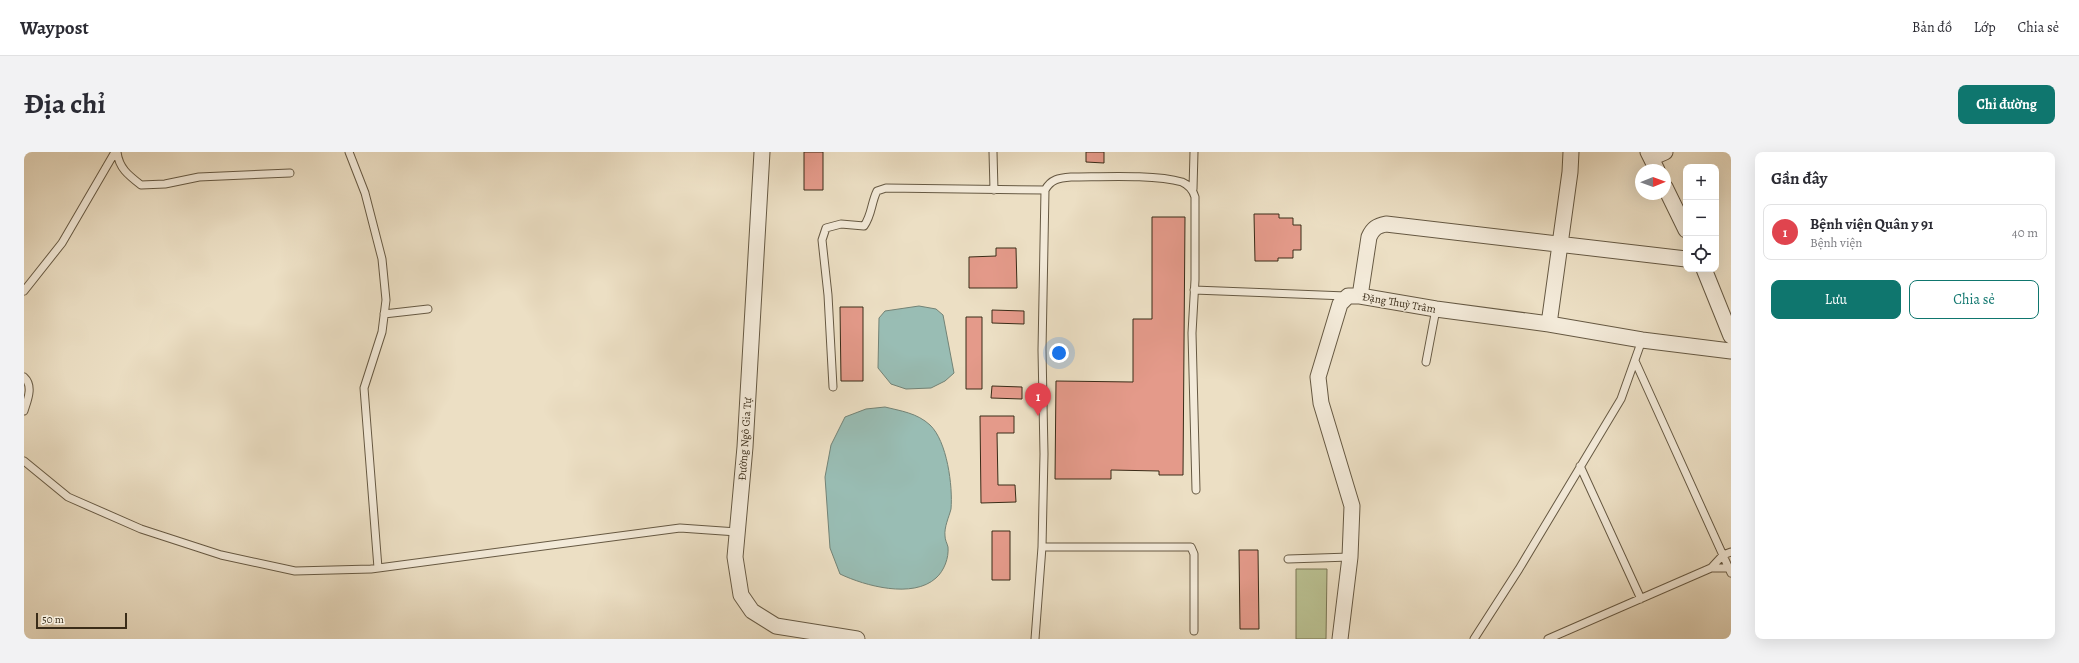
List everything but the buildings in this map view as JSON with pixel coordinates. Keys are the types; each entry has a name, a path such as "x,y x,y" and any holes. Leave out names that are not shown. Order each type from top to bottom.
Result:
{"street":[{"name":"Đường Ngô Gia Tự","path":"762,152 745,447 735,557 740,595 752,611 776,626 857,639"},
{"path":"1549,324 1561,244 1571,152"},
{"path":"1652,160 1665,152"},
{"path":"1671,199 1683,224"},
{"path":"1354,296 1372,230 1378,226 1386,224 1683,259"},
{"path":"1705,272 1731,336"},
{"name":"Đặng Thuỳ Trâm","path":"1340,639 1350,557 1352,506 1321,403 1318,386 1318,376 1340,304 1354,296 1436,309 1549,324 1642,340 1731,351"}],"lane":[{"path":"116,152 118,163 126,174 141,185 165,184 199,177 290,172"},
{"path":"24,291 62,243 116,152"},
{"path":"350,152 365,193 382,259 386,300 382,332 364,388 378,568"},
{"path":"993,152 994,190"},
{"path":"1194,152 1193,189 1195,197 1192,378 1196,490"},
{"path":"1035,639 1042,547 1045,190 1048,183 1057,178 1071,177 1153,178 1182,182 1193,189"},
{"path":"833,387 828,296 822,240 826,228 841,224 864,226 870,218 873,200 877,190 886,188 1045,190"},
{"path":"1194,290 1354,296"},
{"path":"384,314 428,309"},
{"path":"1426,362 1436,309"},
{"path":"1474,639 1519,569 1621,400 1642,340"},
{"path":"1635,361 1730,570"},
{"path":"24,377 27,380 30,393 24,411"},
{"path":"24,461 68,497 141,529 221,554 295,571 378,568 680,528 737,532"},
{"path":"1580,466 1641,599"},
{"path":"1042,547 1191,547 1194,554 1194,631"},
{"path":"1548,639 1711,568 1723,555 1731,552"},
{"path":"1288,559 1350,557"},
{"path":"1711,568 1730,570"}],"green space":[{"path":"1296,569 1327,569 1326,639 1296,639"}],"water":[{"path":"919,306 936,309 943,315 954,373 945,381 931,388 906,389 891,384 878,368 879,318 885,311"},
{"path":"885,407 914,415 930,425 936,432 941,442 948,464 951,488 951,509 945,533 945,539 948,547 947,560 944,568 936,578 915,588 902,589 875,586 862,583 840,574 830,548 825,477 831,445 845,417 866,409"}],"place":[{"name":"Bệnh viện Quân y 91","path":"1038,416"}]}
